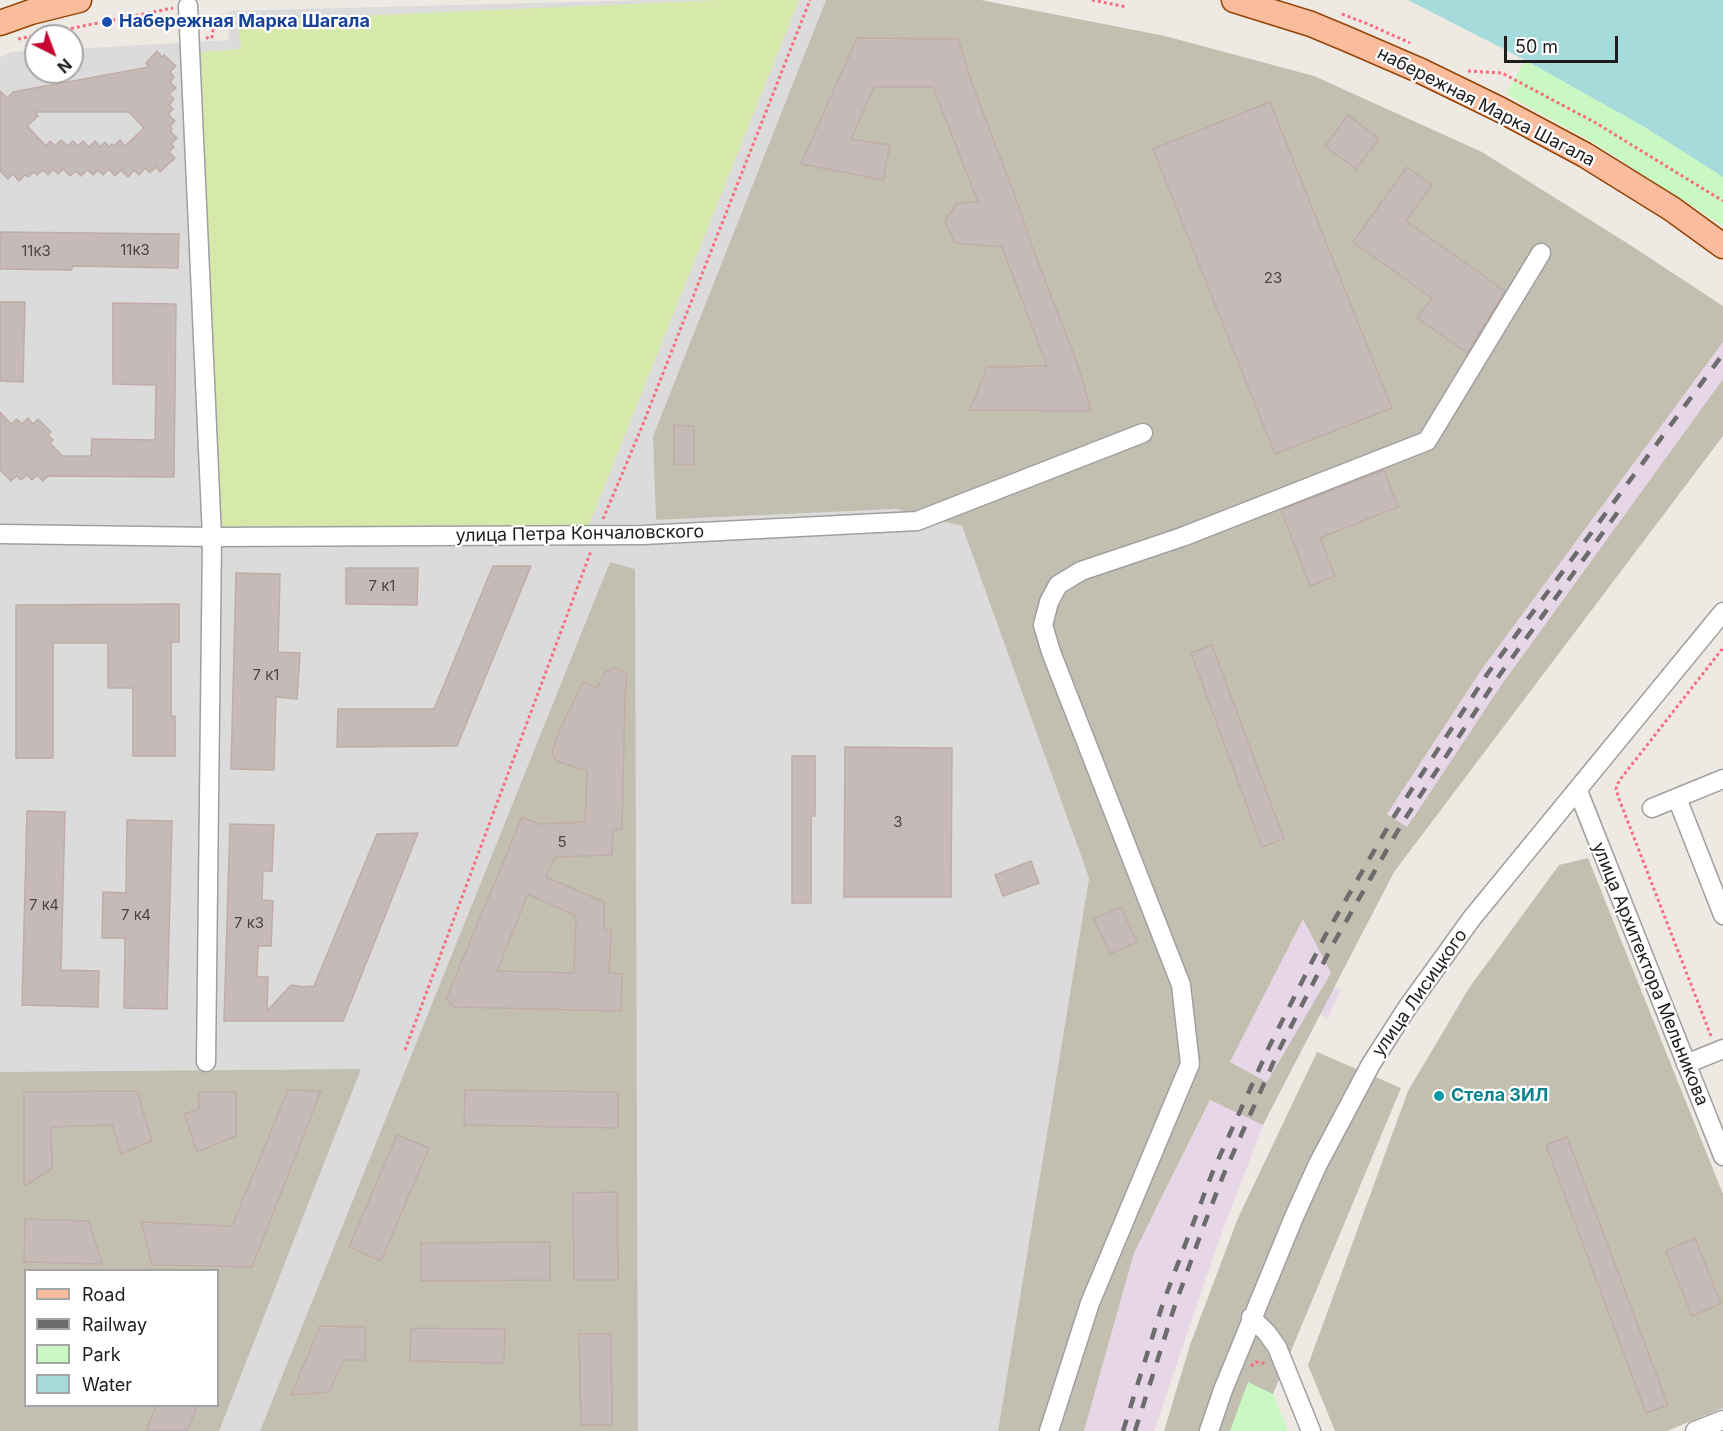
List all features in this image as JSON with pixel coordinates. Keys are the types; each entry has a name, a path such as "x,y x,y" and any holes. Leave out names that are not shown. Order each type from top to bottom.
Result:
{"main road":[{"path":"6,31 31,12 79,0"},
{"name":"набережная Марка Шагала","path":"1234,0 1311,24 1421,71 1498,109 1585,155 1672,209 1723,246"}],"street":[{"path":"188,6 212,537 206,1062"},
{"path":"1049,1431 1090,1303 1190,1064 1181,986 1051,652 1043,625 1049,602 1058,585 1081,572 1182,537 1427,441 1541,253"},
{"name":"улица Петра Кончаловского","path":"0,534 212,537 643,535 917,521 1143,433"},
{"name":"улица Лисицкого","path":"1209,1431 1251,1317 1318,1164 1371,1064 1407,1008 1472,918 1723,612"},
{"path":"1652,808 1723,779"},
{"name":"улица Архитектора Мельникова","path":"1578,790 1723,1156"},
{"path":"1677,798 1723,915"},
{"path":"1686,1064 1720,1050"},
{"path":"1251,1317 1277,1347 1311,1431"},
{"path":"1695,1431 1723,1420"}],"path":[{"path":"1092,0 1127,7"},
{"path":"6,31 107,22 160,9 188,6"},
{"path":"204,36 209,39 212,37 214,24"},
{"path":"1468,71 1502,73 1596,123 1723,201"},
{"path":"1720,1050 1618,799 1616,789 1619,781 1723,648"},
{"path":"1250,1368 1256,1362 1267,1366"}],"shaded area":[{"path":"647,0 826,0 653,436 657,520 896,509 962,525 1089,878 998,1431 0,1431 0,57 11,52 24,51 24,84 84,84 84,48 229,40 228,11"},
{"path":"826,0 981,0 1165,36 1314,76 1482,152 1723,306 1723,342 1482,669 1387,814 1407,827 1502,684 1723,379 1723,436 1394,872 1263,1125 1210,1100 1134,1253 1084,1431 998,1431 1089,878 962,526 896,509 656,520 653,436","holes":["1303,919 1331,973 1267,1082 1230,1062"]},
{"path":"1723,342 1723,379 1502,684 1406,828 1401,825 1387,813 1482,669"},
{"path":"610,562 635,569 638,1431 260,1431"},
{"path":"1588,858 1723,1194 1723,1408 1667,1431 1335,1431 1308,1365 1408,1091 1469,988 1559,865"},
{"path":"1303,918 1332,973 1268,1082 1230,1062"},
{"path":"1331,986 1341,990 1328,1018 1318,1013"},
{"path":"1317,1052 1401,1088 1273,1394 1264,1431 1164,1431 1190,1345 1238,1218"},
{"path":"361,1069 219,1431 0,1431 0,1072"},
{"path":"1211,1099 1263,1125 1219,1240 1154,1431 1084,1431 1134,1253"}],"green space":[{"path":"721,0 799,0 588,527 222,529 199,52 241,49 238,21"},
{"path":"1525,60 1643,126 1723,177 1723,226 1592,142 1506,94"},
{"path":"1248,1382 1273,1394 1288,1431 1230,1431"}],"water":[{"path":"1408,0 1723,0 1723,177 1643,126 1525,60"}],"building":[{"path":"857,38 958,39 973,86 1079,368 1091,411 970,410 987,367 1047,366 1002,247 955,243 945,221 957,203 978,202 933,87 874,87 851,139 890,145 883,180 801,164"},
{"path":"157,51 176,66 170,72 174,77 170,82 176,88 169,94 174,99 169,105 173,109 168,114 175,121 170,126 172,129 170,131 177,138 171,144 174,147 169,152 175,158 160,172 156,167 150,173 145,168 139,175 134,170 128,177 121,170 115,176 109,169 103,175 98,170 93,175 87,170 81,176 76,171 70,176 63,169 58,174 53,169 48,175 43,170 37,175 34,172 28,177 25,175 19,181 13,174 8,179 0,171 0,91 7,98 13,92 57,84 84,84 84,79 149,67 146,63","holes":["35,112 129,112 144,128 125,146 120,140 114,146 112,144 109,147 105,142 100,147 95,141 89,147 83,141 78,146 73,141 68,146 61,140 55,146 50,141 46,146 27,126 38,116"]},
{"path":"1270,102 1392,408 1275,454 1153,149"},
{"path":"1348,115 1379,139 1356,169 1325,146"},
{"path":"1407,167 1432,185 1406,221 1505,291 1467,353 1417,318 1432,298 1353,242"},
{"path":"0,232 179,234 178,268 72,266 72,270 0,269"},
{"path":"0,302 25,302 23,382 0,381"},
{"path":"113,303 176,304 174,477 48,476 43,481 37,475 32,480 27,475 21,480 17,476 11,481 0,470 0,412 11,424 17,419 22,424 28,418 33,424 38,419 51,432 48,435 53,440 50,443 62,456 91,456 92,439 155,440 156,385 113,384"},
{"path":"674,425 694,426 694,465 674,464"},
{"path":"1384,470 1398,507 1320,538 1335,576 1310,586 1281,510"},
{"path":"493,566 531,566 457,746 337,747 338,709 434,709"},
{"path":"346,568 418,568 417,605 346,604"},
{"path":"236,573 280,574 278,652 300,653 297,699 276,697 274,770 231,769"},
{"path":"179,604 179,642 171,642 171,716 175,716 175,756 133,756 133,688 108,688 108,643 53,643 53,758 16,758 16,605"},
{"path":"1212,645 1284,839 1262,847 1191,653"},
{"path":"616,667 627,675 622,829 613,829 612,855 555,857 546,877 604,902 604,930 611,930 609,973 622,974 621,1011 454,1007 446,999 522,817 539,824 585,822 587,771 557,761 552,754 556,738 583,682 597,688 605,672","holes":["528,894 576,916 574,973 497,971"]},
{"path":"845,747 952,748 951,897 844,897"},
{"path":"792,756 815,756 815,816 811,816 811,903 792,903"},
{"path":"27,811 65,812 61,970 99,971 98,1007 22,1005"},
{"path":"127,820 172,821 167,1009 124,1008 125,938 102,938 103,892 126,893"},
{"path":"230,824 274,825 272,871 263,871 262,900 273,901 271,946 258,946 257,977 268,977 267,1011 291,985 314,986 377,834 418,833 343,1021 224,1021"},
{"path":"1031,861 1039,883 1003,896 995,875"},
{"path":"1121,907 1137,942 1110,954 1094,919"},
{"path":"288,1090 321,1091 252,1267 152,1265 141,1222 232,1226"},
{"path":"465,1090 618,1092 618,1128 464,1125"},
{"path":"137,1091 152,1141 121,1154 112,1125 51,1127 52,1169 24,1186 24,1092"},
{"path":"199,1092 236,1092 236,1136 197,1152 184,1114 199,1109"},
{"path":"397,1135 429,1148 381,1261 349,1247"},
{"path":"1567,1137 1668,1405 1646,1413 1546,1145"},
{"path":"617,1192 618,1280 574,1280 573,1193"},
{"path":"25,1219 89,1221 102,1264 24,1262"},
{"path":"1695,1238 1721,1304 1692,1316 1666,1251"},
{"path":"550,1242 550,1280 421,1281 421,1243"},
{"path":"320,1326 365,1327 365,1360 344,1360 329,1392 291,1395"},
{"path":"411,1328 505,1329 504,1363 410,1361"},
{"path":"579,1334 611,1334 612,1425 581,1425"},
{"path":"156,1407 197,1407 187,1431 146,1431"}],"railway":[{"path":"1123,1431 1163,1303 1213,1171 1269,1047 1325,936 1393,818 1488,673 1723,354"},
{"path":"1135,1431 1174,1308 1223,1176 1278,1052 1332,946 1401,825 1496,680 1620,509"}],"place":[{"name":"Набережная Марка Шагала","path":"107,22"},
{"name":"Стела ЗИЛ","path":"1439,1096"}]}
